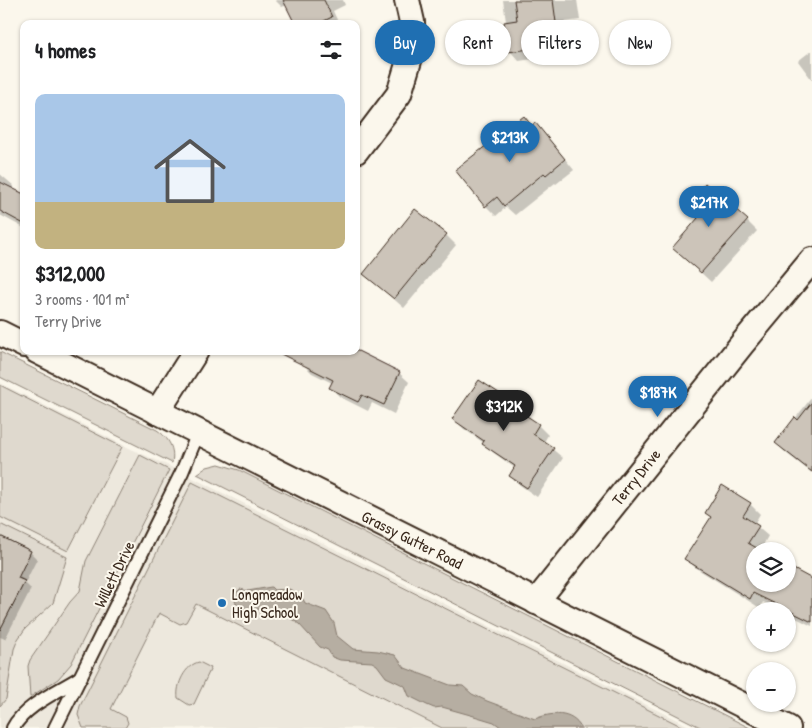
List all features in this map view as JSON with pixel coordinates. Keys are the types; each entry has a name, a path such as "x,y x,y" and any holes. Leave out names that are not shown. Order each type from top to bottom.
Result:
{"street":[{"path":"360,146 399,94 411,54 412,22 408,0"},
{"name":"Terry Drive","path":"536,602 742,344 812,260"},
{"path":"0,333 20,343"},
{"name":"Grassy Gutter Road","path":"45,355 788,728"},
{"path":"157,412 193,355"}],"lane":[{"name":"Willett Drive","path":"55,728 182,472 198,433"},
{"path":"14,728 23,714 32,707 81,678"}],"shaded area":[{"path":"0,352 157,430 170,444 173,453 172,463 0,377"},
{"name":"Longmeadow High School","path":"0,383 169,466 693,728 0,728"},
{"path":"0,385 122,447 68,551 0,517"},
{"path":"140,455 169,470 71,664 58,679 30,697 28,666 30,660 70,602 80,591 86,561"},
{"path":"219,464 239,470 750,728 702,728 197,474 207,467"},
{"path":"192,482 685,728 442,728 196,604 186,622 180,624 159,613 111,709 126,717 128,723 125,728 83,728 78,715 80,706"},
{"path":"0,524 67,557 53,603 25,629 18,639 14,649 6,699 0,706 0,630 25,581 18,577 31,551 0,536"},
{"path":"271,587 274,590 289,589 301,595 305,603 326,611 334,623 337,636 353,649 378,651 395,655 405,668 450,685 463,686 472,694 487,701 535,719 561,714 572,718 581,728 502,728 494,722 442,707 434,708 427,705 409,696 405,686 386,677 377,665 372,662 340,660 332,657 328,650 320,647 299,624 281,612 259,609 242,613 235,601 234,595 240,589 248,591"},
{"path":"199,662 211,668 194,704 189,705 178,698 178,687 186,671"}],"building":[{"path":"283,0 324,0 332,17 326,20 293,20"},
{"path":"514,0 553,0 556,20 521,20 521,50 511,52 511,21 517,20"},
{"path":"524,116 532,126 535,122 565,159 546,175 544,173 504,206 497,197 485,207 455,170"},
{"path":"0,182 20,192 20,222 0,211"},
{"path":"705,183 748,220 701,273 672,248 698,218 685,206"},
{"path":"415,209 447,234 394,299 363,274"},
{"path":"360,352 400,372 384,405 362,395 358,402 329,388 333,380 283,355 360,355"},
{"path":"479,380 502,395 500,398 539,424 533,434 554,448 527,488 509,476 515,466 482,444 484,441 452,419"},
{"path":"812,402 812,472 775,443 795,417 798,420"},
{"path":"722,485 751,503 743,516 759,526 749,542 746,542 746,592 796,592 796,570 812,579 812,622 796,614 796,602 771,602 753,593 750,599 684,559 711,517 705,513"},
{"path":"0,536 31,551 18,578 25,581 0,630"}],"place":[{"name":"Longmeadow High School","path":"222,603"}]}
